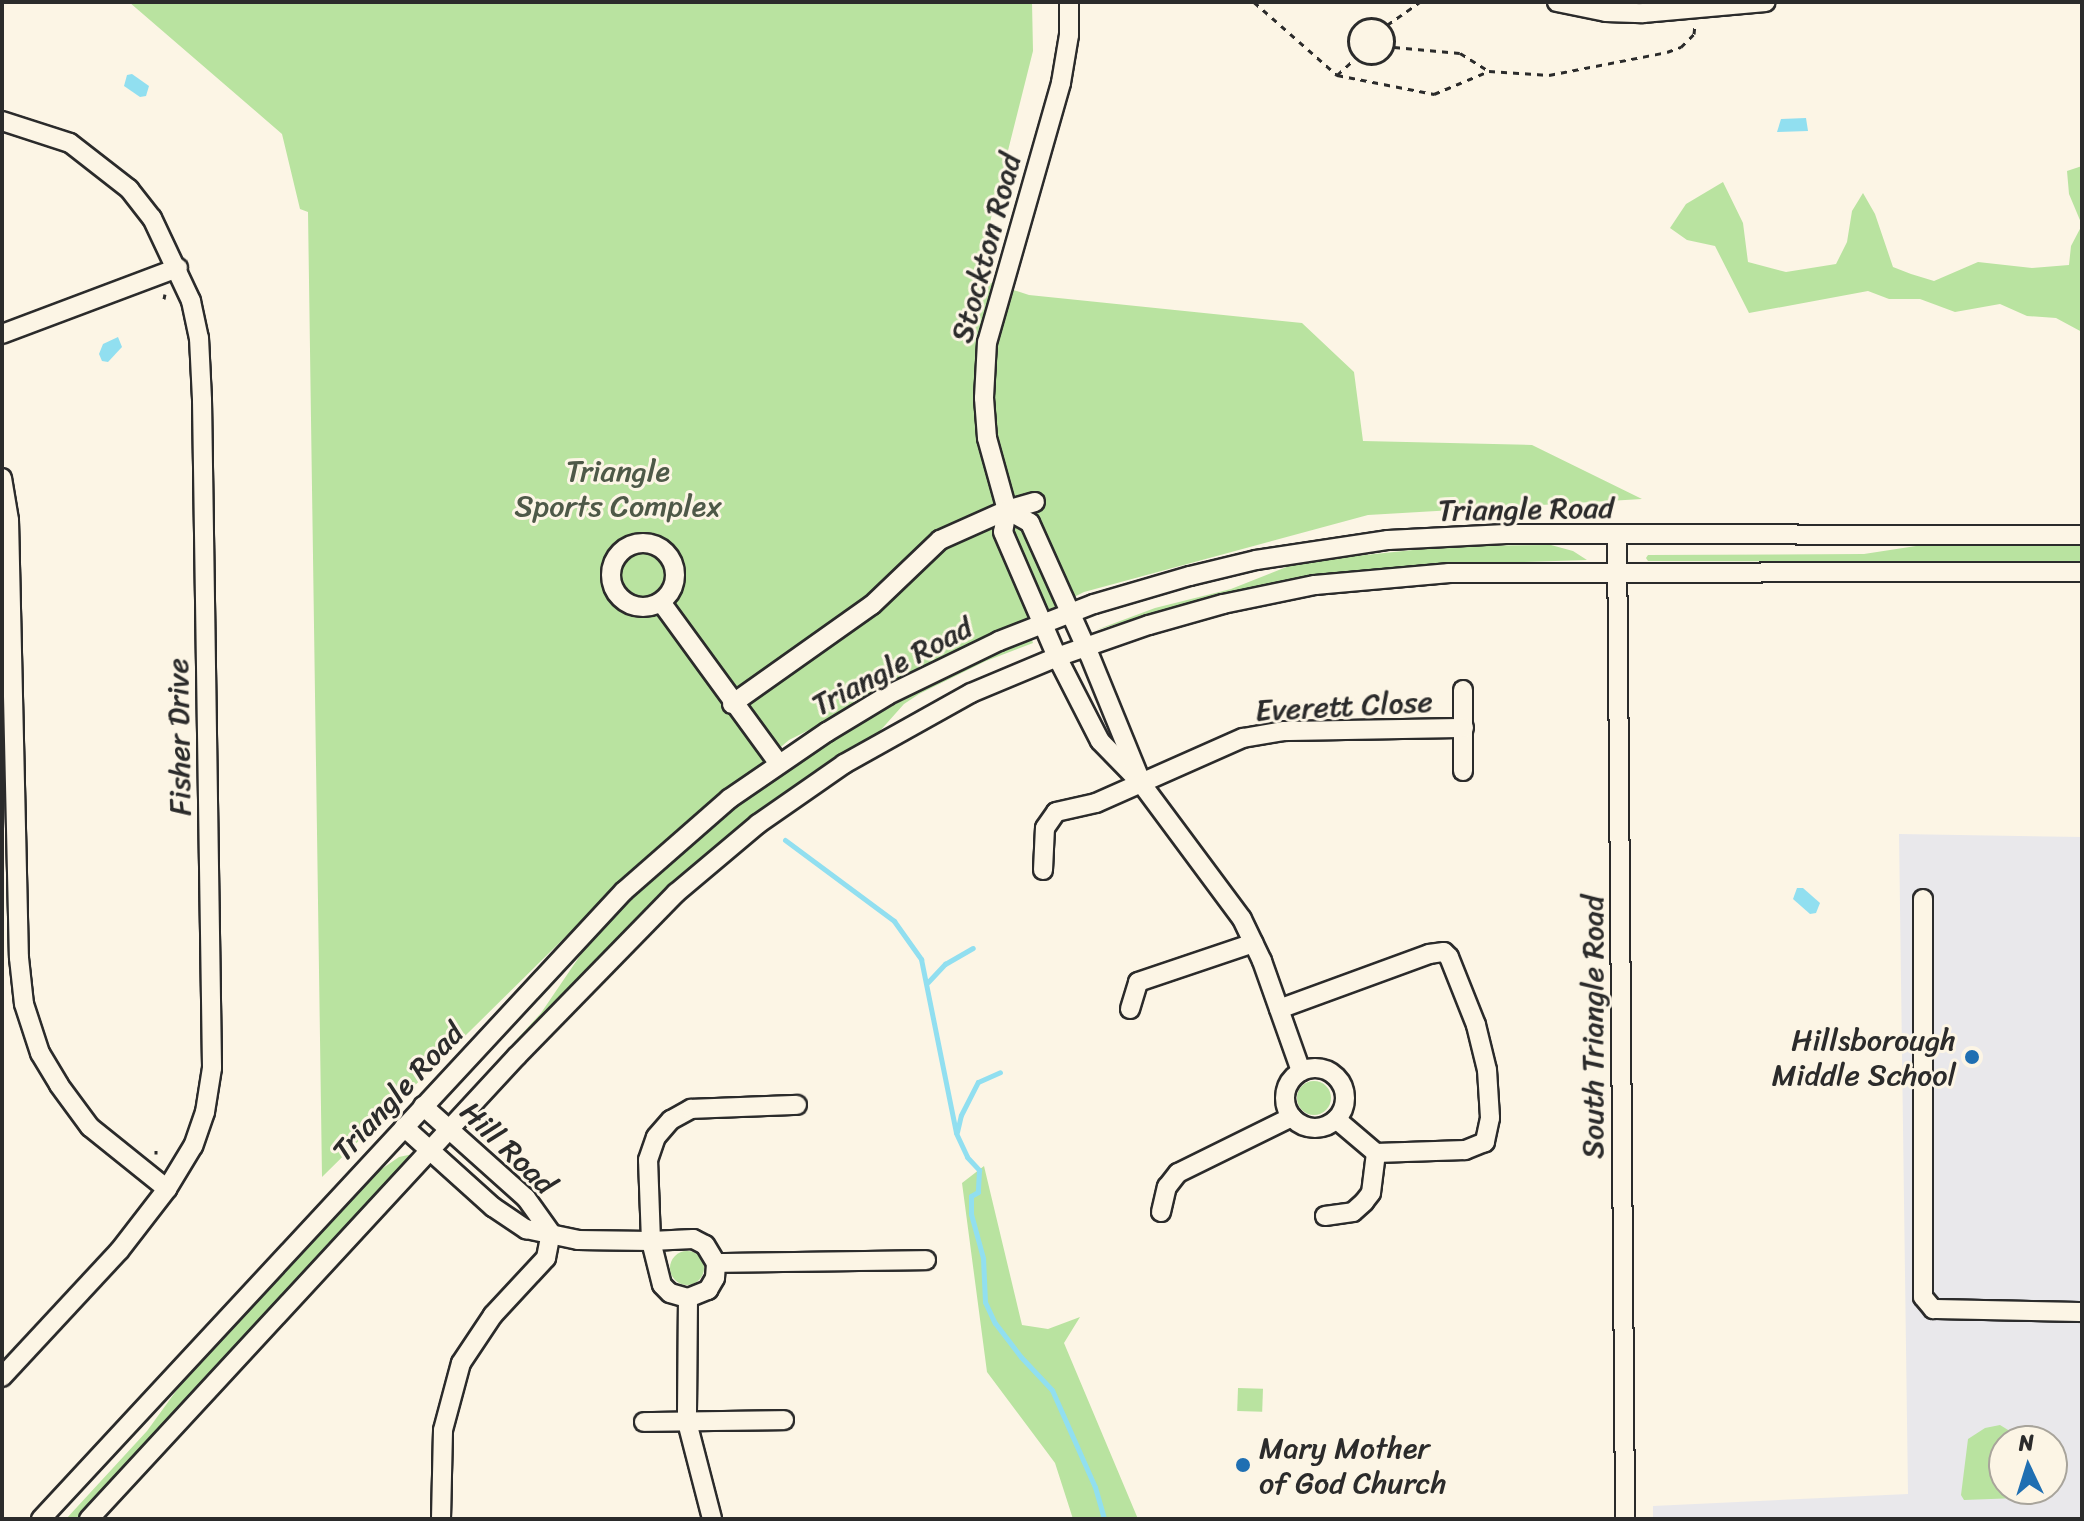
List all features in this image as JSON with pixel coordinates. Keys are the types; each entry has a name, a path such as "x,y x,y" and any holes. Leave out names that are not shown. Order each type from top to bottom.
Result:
{"street":[{"name":"Stockton Road","path":"1069,2 1069,35 1061,83 987,342 984,398 987,438 1007,510 1003,532 1057,657 1100,741 1141,783 1229,900 1254,943 1301,1071"},
{"path":"1557,2 1606,12 1766,2"},
{"name":"Fisher Drive","path":"2,121 70,143 99,162 129,189 152,218 191,301 199,338 202,400 212,1068 205,1112 193,1146 167,1189 119,1251 2,1377"},
{"path":"2,334 178,268"},
{"path":"2,478 9,520 19,958 24,1004 40,1053 90,1127 167,1189"},
{"path":"732,704 872,605 940,540 1007,510 1035,502"},
{"name":"Stockton Road","path":"1007,510 1030,523 1086,646 1141,783"},
{"name":"South Triangle Road","path":"1617,535 1625,1519"},
{"name":"Triangle Road","path":"41,1519 624,891 729,799 888,695 1069,612 1190,576 1313,550 1388,540 1462,536 2082,535"},
{"name":"Triangle Road","path":"89,1519 641,926 758,824 904,728 971,693 1086,646 1223,604 1315,585 1449,573 2082,572"},
{"path":"661,602 732,704 779,764"},
{"path":"1463,690 1463,771"},
{"name":"Everett Close","path":"1043,870 1045,828 1056,812 1096,803 1225,745 1263,733 1464,728"},
{"path":"1923,899 1923,1297 1933,1309 2082,1312"},
{"path":"1130,1009 1138,982 1254,943"},
{"path":"1279,1009 1429,954 1444,952 1449,957 1483,1047 1490,1092 1489,1135 1473,1149 1376,1153 1336,1119"},
{"path":"1326,1070 1341,1083 1345,1100 1336,1119 1317,1128 1303,1126 1286,1109 1286,1089 1301,1071 1326,1070"},
{"path":"797,1105 707,1106 678,1114 663,1126 648,1160 651,1241 662,1285 670,1293 688,1298 708,1290 715,1278 716,1263 926,1260"},
{"name":"Hill Road","path":"423,1106 526,1198 551,1233"},
{"path":"1161,1212 1167,1187 1178,1173 1292,1117"},
{"name":"Hill Road","path":"404,1127 493,1207 526,1229 578,1240 693,1239 705,1245 716,1263"},
{"path":"1325,1216 1353,1212 1364,1202 1371,1193 1376,1153"},
{"path":"441,1519 443,1430 461,1363 493,1315 546,1258 551,1233"},
{"path":"688,1298 687,1422 712,1519"},
{"path":"644,1422 784,1420"}],"path":[{"path":"1254,2 1337,75 1434,94 1489,71 1549,75 1667,52 1681,47 1694,34 1695,25"},
{"path":"1387,25 1420,2"},
{"path":"1365,19 1387,25 1394,47 1388,57 1375,63 1356,58 1348,44 1352,29 1365,19"},
{"path":"1394,47 1460,53 1489,71"},
{"path":"1337,75 1356,58"}],"shaded area":[{"path":"1899,834 2082,837 2082,1519 1653,1519 1653,1506 1908,1494"}],"green space":[{"name":"Triangle Sports Complex","path":"129,2 1032,2 1033,51 976,278 1029,295 1302,323 1354,372 1363,441 1532,445 1642,499 1368,515 1084,592 789,740 615,888 322,1177 308,212 300,209 282,134"},
{"path":"2082,166 2082,225 2069,194 2067,171"},
{"path":"1723,182 1743,223 1748,262 1786,272 1836,264 1847,242 1852,211 1863,193 1875,214 1893,267 1934,281 1978,262 2032,268 2069,265 2071,246 2082,225 2082,332 2056,318 2027,316 2000,304 1955,312 1920,299 1889,299 1868,291 1749,313 1715,246 1687,240 1670,228 1686,204"},
{"path":"1551,545 1573,551 1587,560 1404,566 1307,577 1234,591 1096,630 1155,608 1231,589 1299,562 1451,546"},
{"path":"2082,545 2082,562 1648,561 1646,558 1648,555 1864,554 1916,546"},
{"path":"1032,640 1033,643 986,661 919,694 904,704 879,732 752,815 663,890 456,1110 454,1108 541,1013 592,938 654,876 729,813 823,746 897,703 984,658"},
{"path":"1314,1081 1326,1086 1331,1098 1326,1110 1314,1115 1302,1110 1297,1098 1302,1086"},
{"path":"413,1154 76,1519 66,1519 147,1431 192,1369 370,1177 399,1157"},
{"path":"984,1166 1022,1325 1048,1329 1080,1317 1064,1343 1138,1519 1073,1519 1055,1463 987,1372 962,1183"},
{"path":"687,1251 699,1256 704,1268 699,1280 687,1285 675,1280 670,1268 675,1256"},
{"path":"1238,1388 1263,1389 1262,1412 1237,1411"},
{"path":"1988,1427 1988,1499 1964,1500 1961,1495 1968,1439"}],"water":[{"path":"132,74 149,86 146,96 140,97 124,86 127,75"},
{"path":"1806,118 1808,131 1777,132 1781,119"},
{"path":"118,337 122,347 108,362 102,361 99,354 103,344"},
{"path":"1797,888 1803,888 1820,903 1816,913 1810,914 1793,899"}],"waterway":[{"path":"785,840 894,921 921,959 956,1133 967,1157 979,1170 978,1192 971,1196 971,1214 983,1258 985,1302 995,1323 1052,1390 1095,1487 1104,1519"},
{"path":"928,982 945,964 973,948"},
{"path":"957,1132 961,1115 978,1082 1000,1072"}],"place":[{"name":"Hillsborough Middle School","path":"1972,1057"},
{"name":"Mary Mother of God Church","path":"1243,1465"}]}
